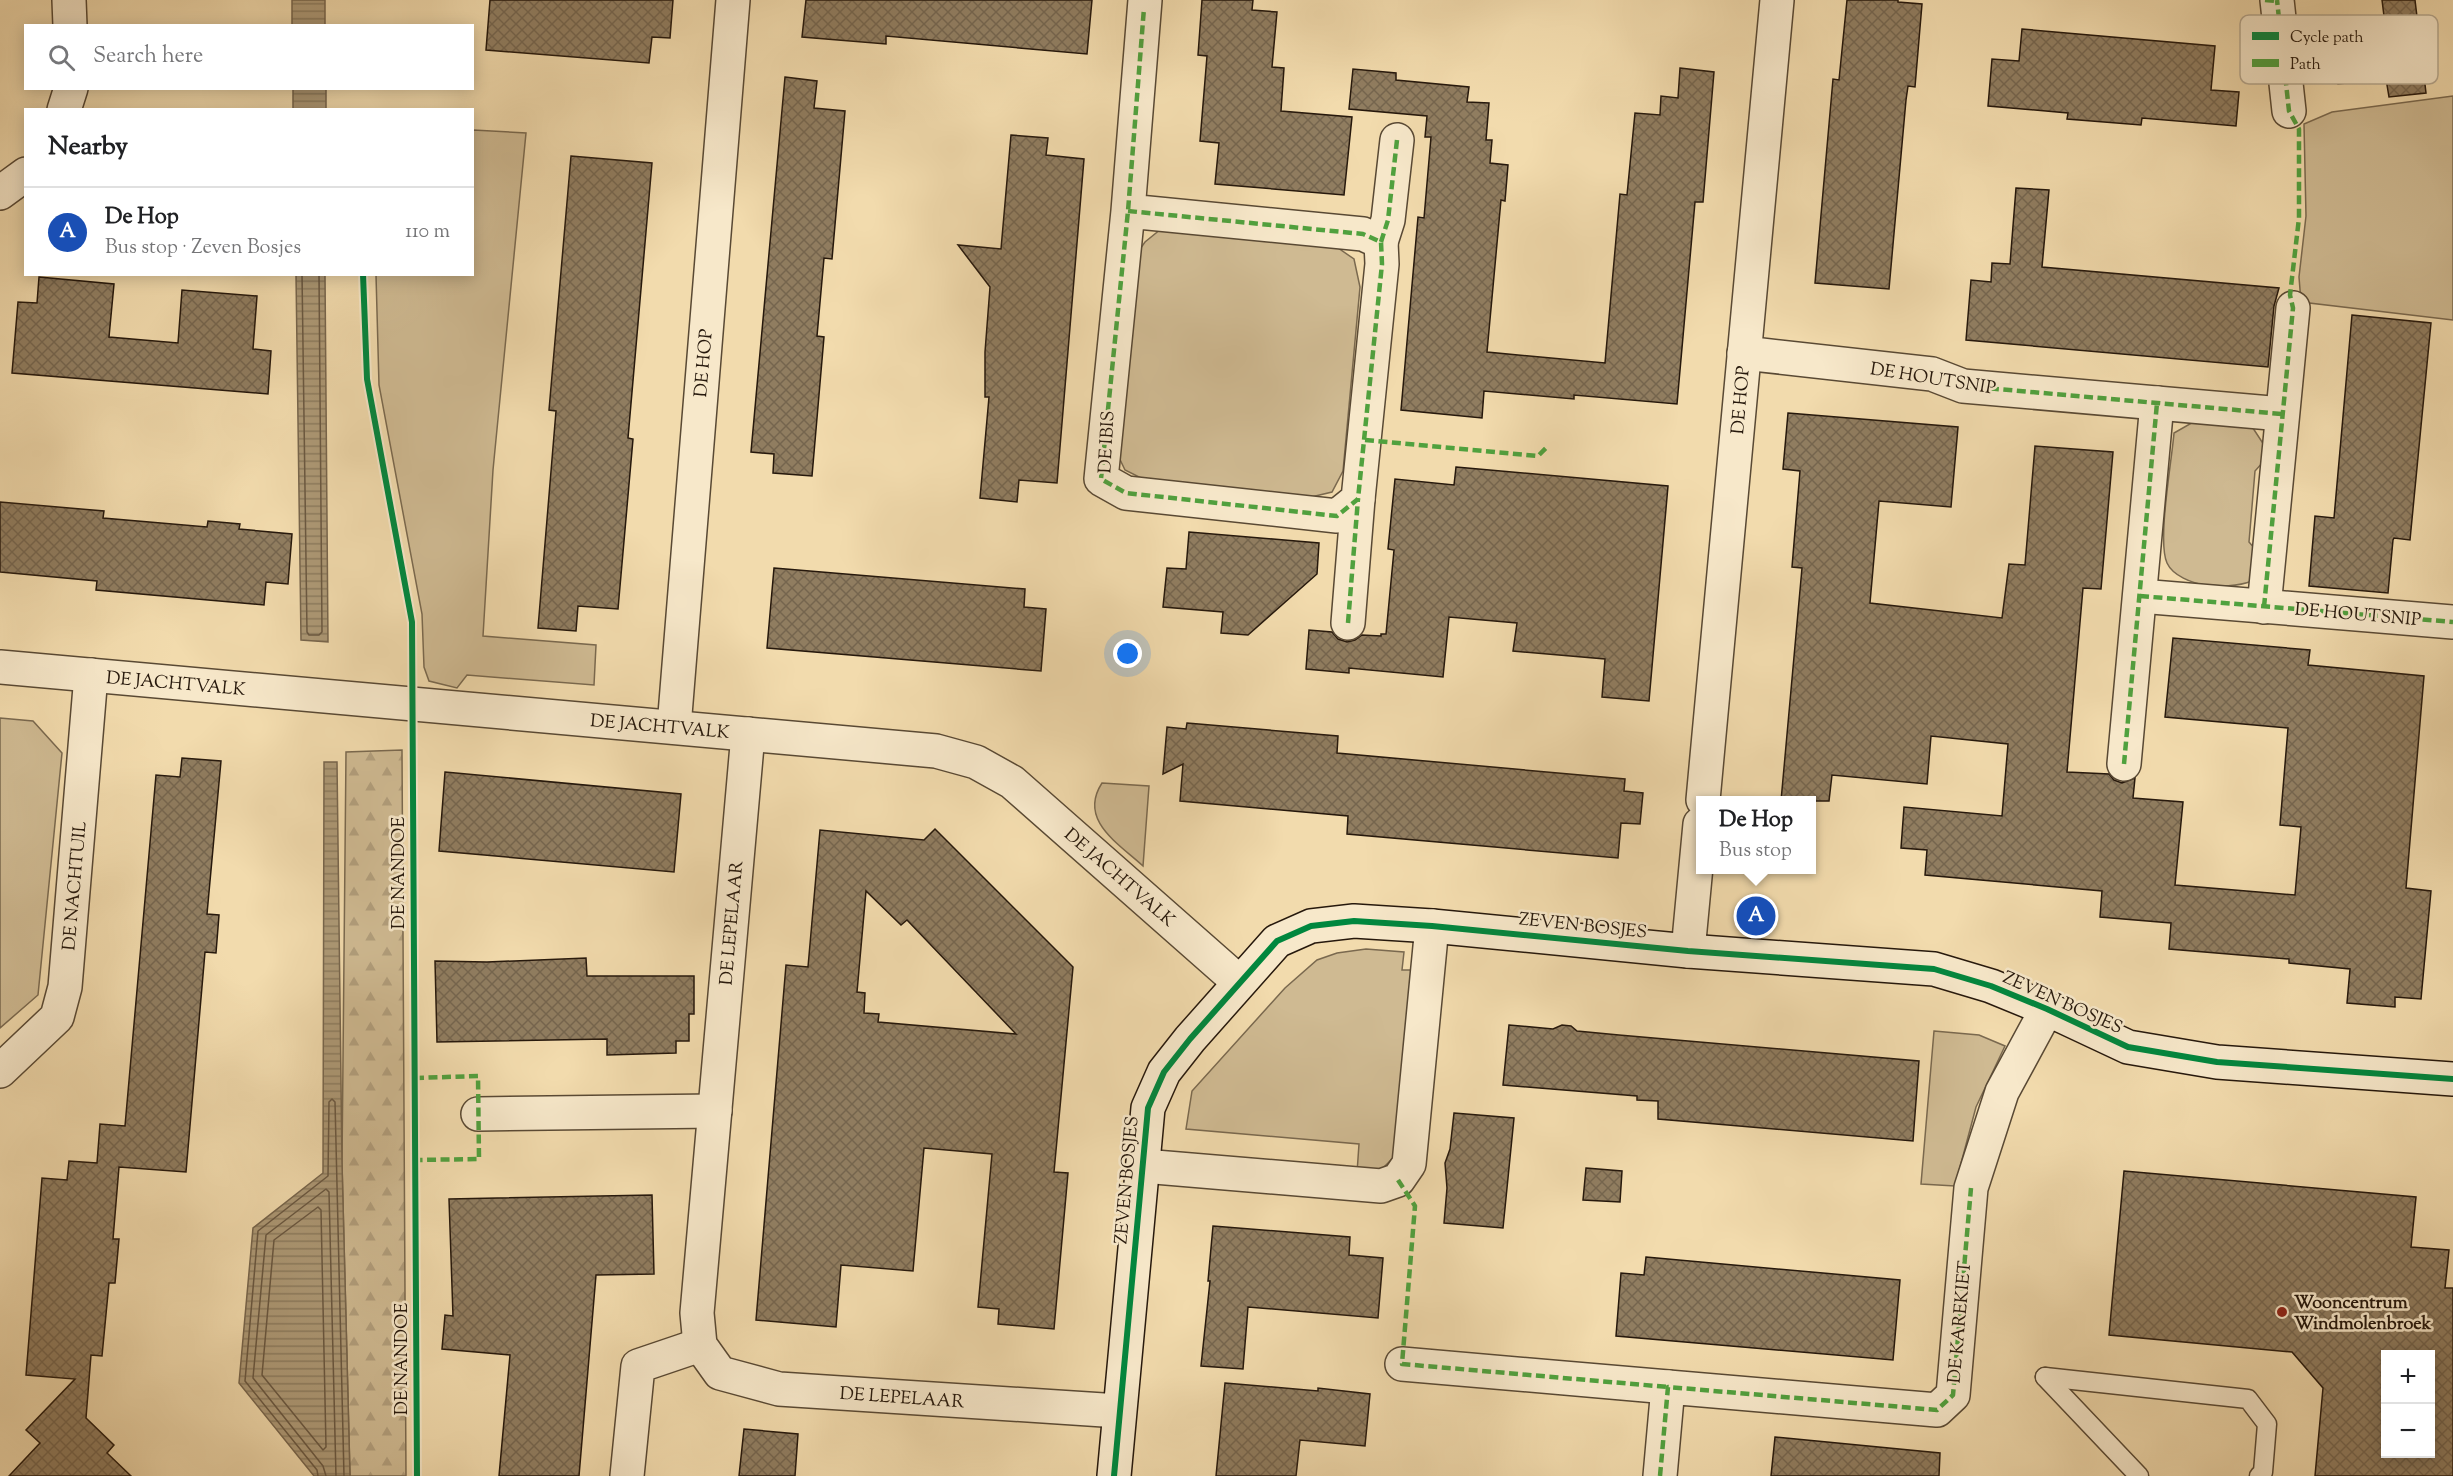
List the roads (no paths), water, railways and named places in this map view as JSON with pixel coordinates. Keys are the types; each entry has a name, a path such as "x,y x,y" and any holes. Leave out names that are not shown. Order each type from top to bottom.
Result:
{"street":[{"path":"69,0 70,24"},
{"name":"DE HOP","path":"674,727 733,0"},
{"name":"DE IBIS","path":"1145,0 1128,211 1101,479 1126,493 1337,516 1358,499"},
{"name":"DE HOP","path":"1703,796 1777,0"},
{"path":"2273,0 2275,15"},
{"path":"2285,84 2289,111"},
{"path":"65,108 70,90"},
{"path":"1348,623 1381,275 1381,242 1388,220 1397,140"},
{"path":"0,193 24,175"},
{"path":"1128,211 1364,234 1381,242"},
{"path":"2264,607 2293,308"},
{"name":"DE HOUTSNIP","path":"1744,353 1932,374 1964,386 2282,414"},
{"path":"2124,764 2157,403"},
{"name":"DE HOUTSNIP","path":"2140,596 2453,622"},
{"name":"DE JACHTVALK","path":"0,667 936,751 976,762 1012,782 1239,982"},
{"name":"DE NACHTUIL","path":"0,1071 57,1017 65,987 92,675"},
{"name":"DE LEPELAAR","path":"748,734 697,1313 700,1345 720,1373 779,1389 1119,1411"},
{"path":"1688,951 1696,873"},
{"name":"ZEVEN BOSJES","path":"1114,1476 1148,1108 1164,1072 1239,982 1277,942 1311,926 1354,921 1432,926 1688,951 1934,969 1991,986 2128,1047 2217,1062 2453,1078"},
{"name":"ZEVEN BOSJES","path":"1143,1166 1381,1186 1398,1180 1409,1164 1432,926"},
{"name":"DE KAREKIET","path":"1402,1364 1937,1410 1953,1395 1971,1188 2002,1092 2046,1009"},
{"path":"478,1114 715,1111"},
{"path":"627,1476 638,1366 700,1345"},
{"path":"1660,1476 1668,1387"}],"lane":[{"path":"2139,1476 2045,1377 2248,1399 2267,1424 2263,1472 2259,1476"}],"water":[{"path":"292,0 325,0 325,24 292,24"},
{"path":"293,90 326,90 326,108 293,108"},
{"path":"296,276 325,276 328,642 301,640"},
{"path":"324,762 337,762 342,1163 350,1476 314,1476 239,1383 253,1228 323,1173"}],"place":[{"name":"De Hop","path":"1756,916"},
{"name":"Wooncentrum Windmolenbroek","path":"2282,1312"}]}
